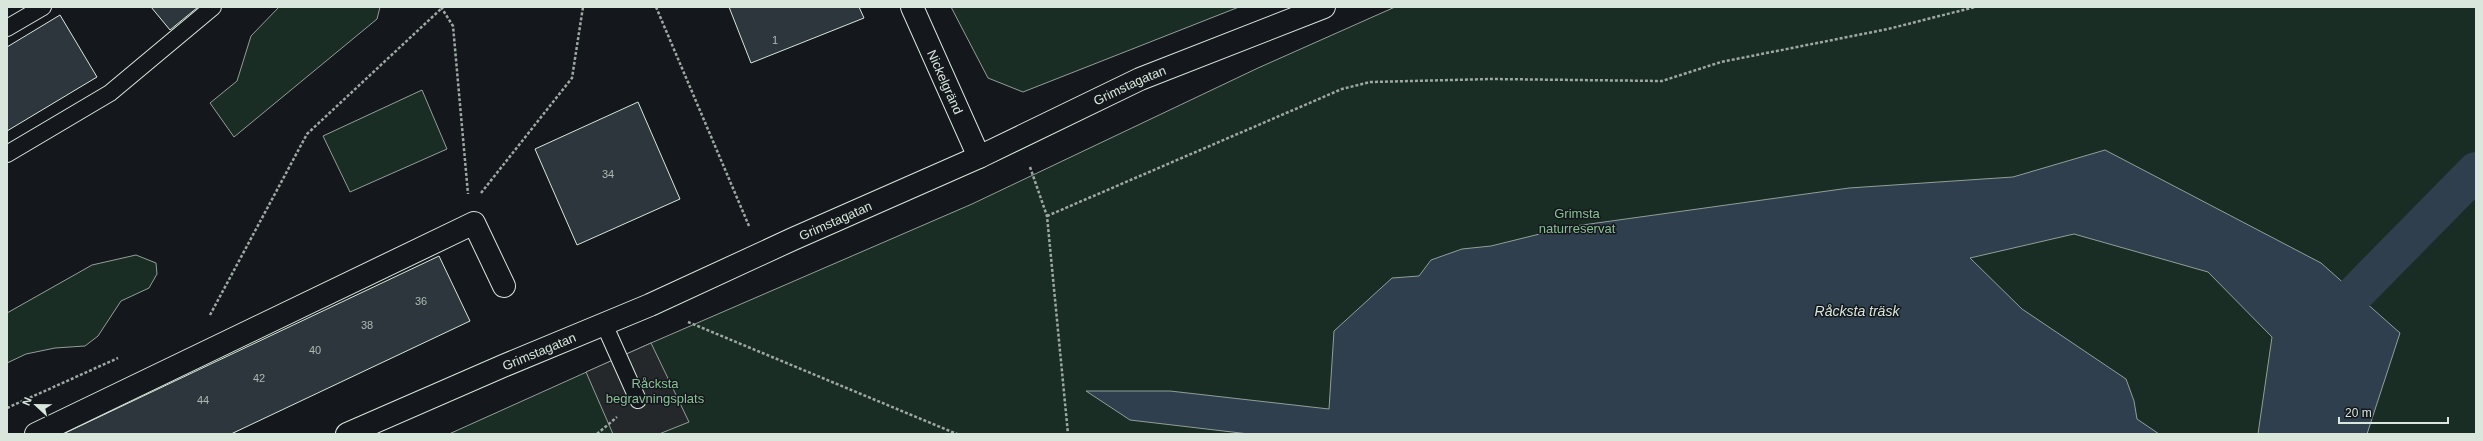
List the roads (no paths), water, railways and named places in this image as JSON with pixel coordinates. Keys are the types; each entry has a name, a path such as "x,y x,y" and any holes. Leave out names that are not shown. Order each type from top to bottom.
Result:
{"street":[{"name":"Nickelgränd","path":"912,7 979,157"},
{"name":"Grimstagatan","path":"347,434 650,305 760,254 979,157 1140,79 1324,7"},
{"path":"36,434 474,224 504,286"}],"lane":[{"path":"7,28 43,7"},
{"path":"7,154 110,93 213,7"},
{"path":"604,324 638,400"}],"water":[{"name":"Råcksta träsk","path":"2105,150 2321,263 2400,333 2367,434 2258,434 2272,337 2208,272 2074,234 1970,258 2022,309 2126,379 2134,401 2137,419 2159,434 1249,434 1130,420 1086,391 1170,391 1329,409 1334,331 1392,278 1419,276 1431,260 1462,249 1491,246 1568,227 1849,188 2013,177"}],"waterway":[{"path":"2356,293 2476,171"}],"park label":[{"name":"Grimsta naturreservat","path":"1577,220"},
{"name":"Råcksta begravningsplats","path":"655,390"}]}
